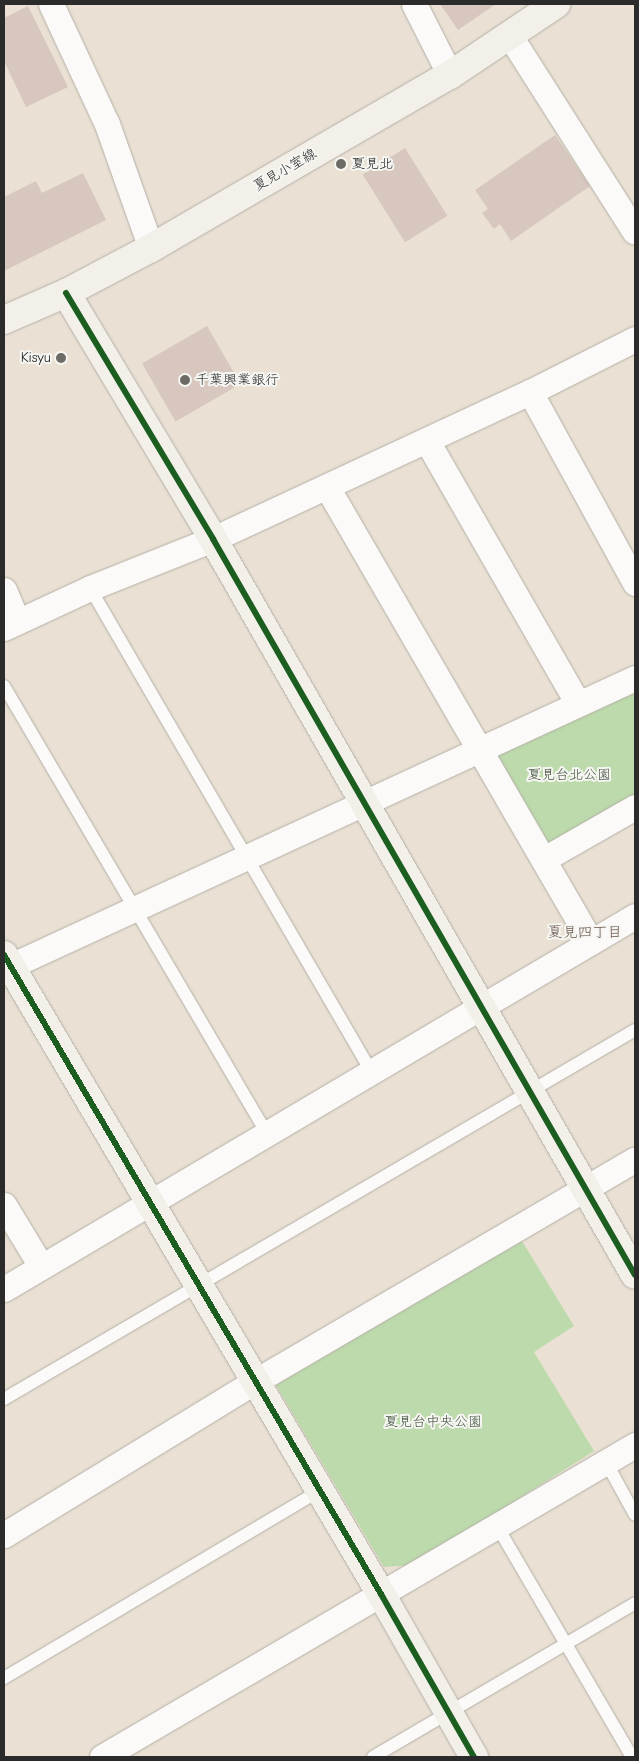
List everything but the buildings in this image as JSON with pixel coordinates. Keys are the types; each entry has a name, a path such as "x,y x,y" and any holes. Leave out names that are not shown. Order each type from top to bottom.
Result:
{"street":[{"path":"51,4 106,124 151,248"},
{"path":"414,4 450,75"},
{"name":"夏見小室線","path":"4,320 66,292 151,248 450,75 556,4"},
{"path":"510,36 635,232"},
{"path":"66,292 213,539 635,1275"},
{"path":"4,590 10,625 90,588 213,539 328,487 530,392 635,339"},
{"path":"530,392 635,583"},
{"path":"427,441 578,704"},
{"path":"328,487 591,942"},
{"path":"474,1757 381,1594 6,963 245,858 635,678"},
{"path":"544,859 635,807"},
{"path":"4,1289 148,1201 635,916"},
{"path":"582,1184 635,1143"},
{"path":"4,1517 582,1184 635,1159"},
{"path":"4,1205 41,1266"},
{"path":"4,1536 250,1376"},
{"path":"102,1757 635,1445"}],"lane":[{"path":"90,588 245,858 371,1071"},
{"path":"4,686 132,909 266,1132"},
{"path":"4,1399 635,1030"},
{"path":"606,1462 635,1515"},
{"path":"4,1678 319,1491"},
{"path":"497,1526 632,1757"},
{"path":"373,1757 635,1603"}],"green space":[{"name":"夏見台北公園","path":"635,687 635,796 548,846 496,755"},
{"name":"夏見台中央公園","path":"522,1241 574,1326 534,1352 594,1451 413,1565 384,1567 276,1385"}],"cycle path":[{"path":"66,293 213,539 635,1275"},
{"path":"4,955 381,1594 474,1757"}],"place":[{"name":"夏見北","path":"341,164"},
{"name":"Kisyu","path":"61,358"},
{"name":"千葉興業銀行","path":"185,380"}],"district":[{"name":"夏見四丁目","path":"585,933"}]}
